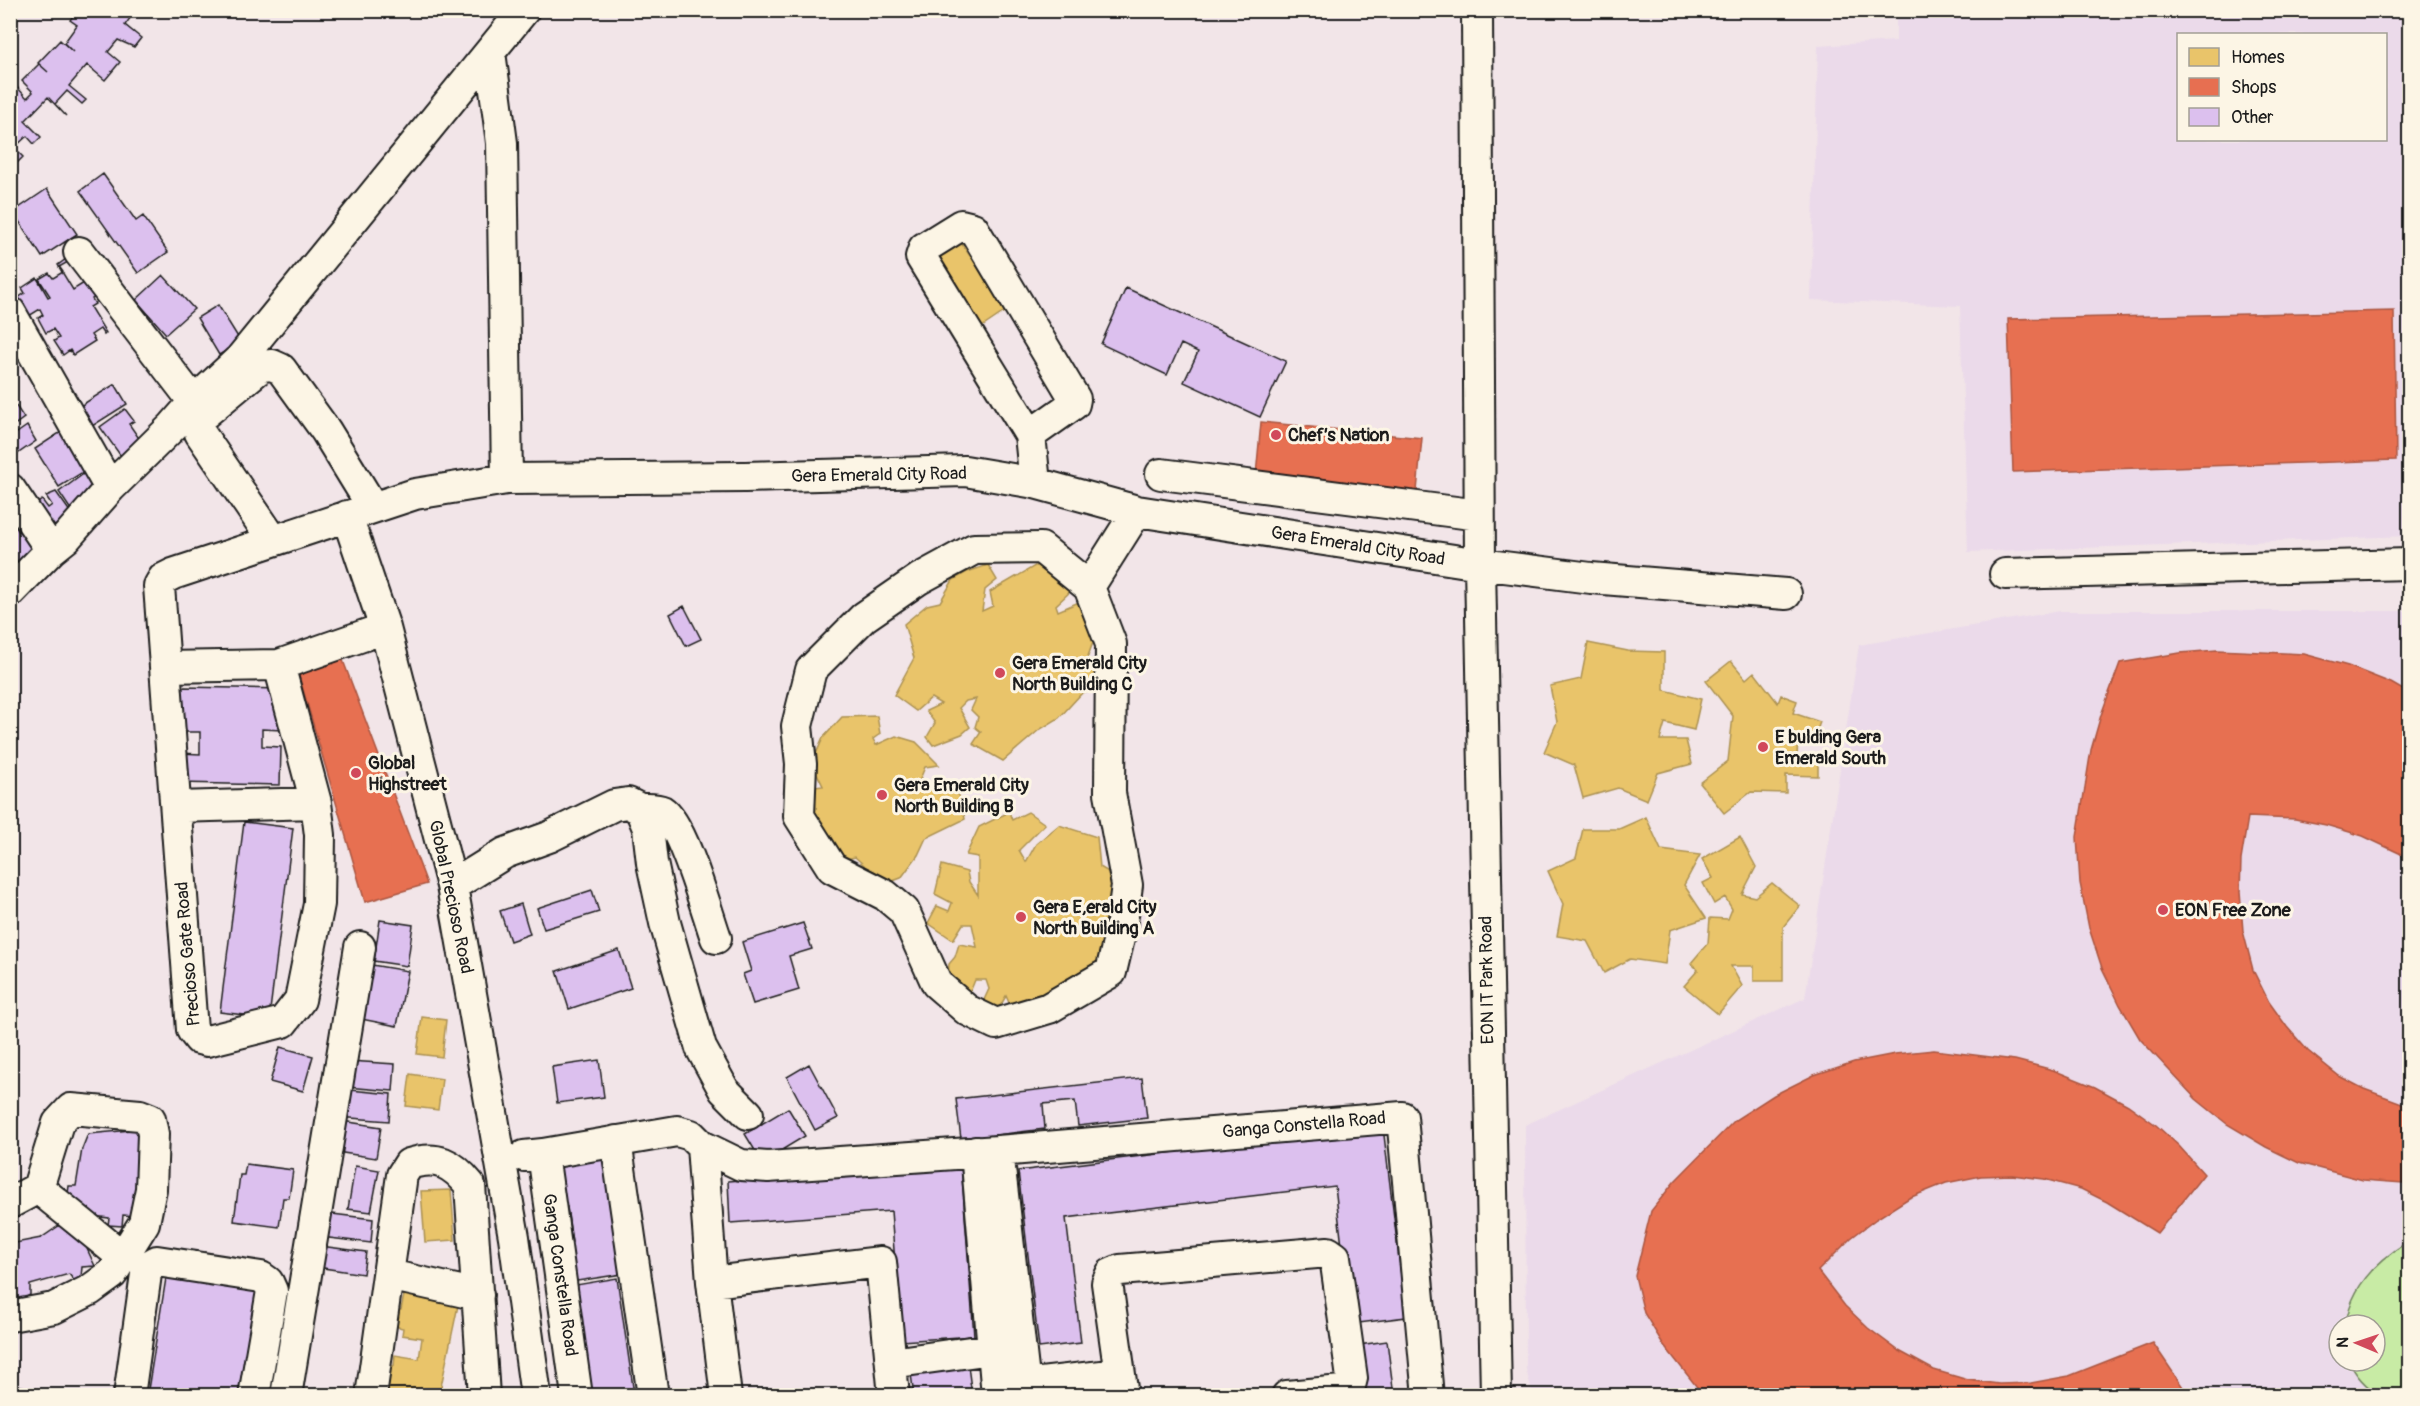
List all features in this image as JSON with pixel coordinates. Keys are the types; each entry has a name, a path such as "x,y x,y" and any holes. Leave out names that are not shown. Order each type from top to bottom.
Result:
{"street":[{"path":"10,592 66,538 110,488 194,402 240,359 524,10"},
{"name":"EON IT Park Road","path":"1477,10 1479,564 1496,1395"},
{"path":"490,52 502,143 507,479"},
{"path":"1030,435 1074,404 1075,399 973,228 961,225 924,248 921,257 1030,435 1035,483"},
{"path":"79,252 194,402"},
{"path":"10,312 110,488"},
{"name":"Global Precioso Road","path":"273,540 200,433 199,421 203,415 262,366 272,365 281,369 326,431 360,511 385,628 452,886 514,1237 536,1395"},
{"name":"Gera Emerald City Road","path":"360,511 415,494 507,479 746,477 965,471 1035,483 1137,511 1479,564 1591,578 1786,594"},
{"path":"1161,474 1241,476 1479,515"},
{"path":"1239,527 1241,476"},
{"path":"10,489 51,550"},
{"path":"273,540 360,511"},
{"path":"1089,587 1137,511"},
{"name":"Precioso Gate Road","path":"273,540 173,574 163,579 160,594 192,1030 199,1039 207,1041 283,1022 300,1000 319,904 320,835 316,803 279,665"},
{"path":"1041,548 1089,587 1111,644 1110,794 1126,885 1121,930 1111,972 1049,1008 996,1024 967,1010 937,984 904,911 885,895 832,868 799,816 801,764 796,726 811,670 864,617 919,579 974,549 1041,548"},
{"path":"2005,574 2409,564"},
{"path":"165,667 279,665 385,628"},
{"path":"177,807 316,803"},
{"path":"452,886 505,853 549,837 614,805 628,803 640,809 660,810 667,815 684,844 716,938"},
{"path":"640,809 648,828 652,863 665,923 701,1048 724,1090 748,1114"},
{"path":"286,1395 360,947"},
{"path":"10,1203 38,1188 58,1123 71,1109 140,1114 150,1119 153,1134 151,1189 144,1223 112,1274 90,1290 54,1308 10,1316"},
{"name":"Ganga Constella Road","path":"500,1160 677,1131 691,1135 702,1146 741,1165 768,1167 1402,1117 1428,1395"},
{"path":"616,1141 653,1395"},
{"path":"702,1146 712,1282 726,1395"},
{"path":"987,1151 992,1349 1011,1391"},
{"path":"987,1151 1011,1391"},
{"name":"Ganga Constella Road","path":"543,1154 577,1395"},
{"path":"371,1395 402,1175 409,1164 422,1160 444,1161 460,1173 470,1185 484,1395"},
{"path":"38,1188 123,1257"},
{"path":"1011,1391 1121,1385 1107,1283 1111,1274 1120,1270 1328,1251 1335,1257 1352,1378 1350,1386 1342,1391 1287,1395"},
{"path":"129,1395 146,1274 150,1265 157,1261 261,1277 268,1282 272,1290 254,1395"},
{"path":"712,1282 880,1262 894,1395"},
{"path":"389,1275 478,1295"},
{"path":"891,1363 992,1349"}],"shaded area":[{"path":"1896,11 2409,11 2409,536 1968,552 1960,306 1811,300 1818,46 1896,41"},
{"name":"EON Free Zone","path":"2060,611 2409,611 2409,1395 1533,1395 1526,1369 1525,1125 1805,998 1859,645"}],"green space":[{"path":"2409,1241 2409,1395 2386,1396 2375,1392 2356,1373 2387,1373 2387,1313 2349,1313 2353,1299 2367,1276"}],"building: Homes":[{"path":"959,240 970,256 978,250 1007,310 979,329 932,259"},
{"name":"Gera Emerald City North Building C","path":"1047,559 1071,591 1056,605 1058,611 1079,602 1097,631 1087,659 1101,686 1082,693 1059,718 1039,730 1003,761 973,744 981,732 975,727 978,717 971,710 976,699 966,701 959,708 970,727 962,734 933,745 927,737 935,723 926,711 941,704 931,698 916,711 894,695 914,658 904,624 927,605 940,602 953,580 967,572 988,565 997,580 985,590 982,611 993,606 990,592"},
{"path":"1588,643 1628,651 1664,652 1664,690 1701,699 1694,730 1665,723 1660,740 1686,740 1692,764 1658,773 1647,800 1618,788 1583,798 1574,765 1544,752 1557,722 1550,686 1581,679"},
{"name":"E bulding Gera Emerald South","path":"1731,661 1746,679 1754,672 1778,703 1781,695 1797,701 1793,713 1820,722 1815,736 1798,735 1797,758 1818,758 1818,776 1786,775 1786,793 1751,792 1724,813 1700,783 1728,761 1733,716 1706,681"},
{"name":"Gera Emerald City North Building B","path":"877,716 880,734 873,739 876,745 896,736 916,742 939,765 925,767 918,784 930,787 953,783 962,802 965,819 926,838 918,855 901,878 882,885 864,875 864,865 855,857 846,859 831,853 806,812 807,788 823,786 812,763 823,738 842,717"},
{"name":"Gera E,erald City North Building A","path":"1009,812 1012,820 1028,812 1045,824 1019,850 1026,862 1036,844 1059,825 1097,837 1100,867 1125,882 1121,913 1103,922 1094,935 1107,941 1102,962 1015,1016 1006,996 995,1015 984,1000 989,989 986,980 975,980 968,997 948,976 949,964 955,957 959,944 977,947 972,924 963,924 953,940 928,923 937,906 949,911 952,903 935,894 942,865 967,872 969,882 978,895 978,857 966,855 979,827"},
{"path":"1646,817 1661,850 1700,855 1684,885 1706,918 1670,930 1665,964 1630,959 1604,973 1587,941 1557,936 1563,904 1548,871 1576,858 1583,829 1619,829"},
{"path":"1740,837 1756,867 1742,894 1755,897 1772,883 1800,906 1783,927 1783,981 1754,981 1754,966 1731,966 1742,986 1718,1014 1684,986 1698,970 1691,963 1708,943 1710,918 1728,919 1732,909 1725,897 1714,904 1703,883 1713,878 1702,859"},
{"path":"422,1017 446,1020 442,1057 417,1054"},
{"path":"410,1074 442,1079 438,1110 406,1106"},
{"path":"451,1190 455,1240 425,1242 421,1191"},
{"path":"405,1290 460,1296 439,1396 380,1396 389,1366 394,1366 395,1355 419,1359 422,1338 402,1335 403,1328 389,1325 392,1309 401,1310"}],"building: Shops":[{"path":"2394,311 2396,460 2013,472 2008,319"},
{"path":"1261,422 1422,438 1417,491 1256,475"},
{"name":"Global Highstreet","path":"338,647 427,884 365,902 295,662"},
{"name":"EON Free Zone","path":"2217,650 2304,654 2348,666 2391,683 2410,694 2410,861 2399,853 2363,836 2326,825 2295,819 2248,817 2241,860 2240,892 2243,931 2253,970 2269,1002 2287,1027 2308,1051 2339,1076 2364,1089 2410,1106 2410,1158 2403,1183 2363,1180 2299,1163 2227,1124 2196,1099 2140,1039 2102,968 2089,928 2080,883 2077,837 2091,750 2101,715 2120,663 2180,653"},
{"path":"1934,1050 2015,1060 2053,1070 2095,1087 2128,1105 2156,1125 2204,1174 2157,1233 2081,1189 2044,1179 2012,1175 1981,1176 1946,1183 1909,1198 1876,1219 1851,1238 1818,1271 1845,1306 1868,1328 1899,1351 1934,1370 1968,1380 1999,1384 2031,1383 2069,1376 2153,1343 2189,1396 1704,1396 1663,1344 1644,1313 1635,1276 1651,1211 1674,1182 1735,1120 1774,1095 1814,1075 1854,1062 1895,1054"}],"building: Other":[{"path":"77,10 136,10 125,25 141,38 134,47 118,40 108,52 120,62 105,80 87,65 69,86 86,100 82,104 67,91 55,104 66,116 48,97 25,121 41,137 34,144 27,136 14,148 23,157 10,170 10,89 15,85 27,98 33,92 22,81 39,64 48,72 38,63 60,40 73,52 64,43 77,25 70,20"},
{"path":"103,174 136,221 143,216 168,252 138,273 80,191"},
{"path":"47,189 77,234 42,257 13,212"},
{"path":"66,259 68,262 59,267 58,265"},
{"path":"62,272 73,290 84,283 97,295 92,299 95,304 90,307 106,333 104,335 100,329 91,335 95,341 73,355 70,350 63,355 54,341 59,338 53,329 46,333 38,318 43,315 40,309 29,316 18,298 25,293 22,288 37,278 48,297 50,296 39,279 49,273 53,278"},
{"path":"163,275 194,309 166,334 136,300"},
{"path":"1126,288 1286,361 1260,417 1184,382 1198,352 1181,344 1167,375 1101,344"},
{"path":"218,305 241,342 219,355 197,318"},
{"path":"115,384 127,404 89,428 77,408"},
{"path":"14,403 24,418 10,428 10,405"},
{"path":"125,409 134,421 129,424 143,444 123,459 100,427"},
{"path":"27,426 36,441 10,459 10,430 14,435"},
{"path":"67,428 91,467 59,487 35,449"},
{"path":"93,467 105,484 71,510 59,492"},
{"path":"56,492 73,516 53,530 35,505 42,500 48,508 52,505 46,496"},
{"path":"10,499 42,548 14,566 10,561"},
{"path":"684,606 701,639 686,646 670,614"},
{"path":"182,687 283,689 282,730 262,729 262,746 281,747 280,785 180,783 180,753 200,754 200,732 181,732"},
{"path":"244,822 293,828 269,1018 220,1012"},
{"path":"592,890 599,912 544,929 537,908"},
{"path":"521,904 530,934 510,941 500,911"},
{"path":"380,920 413,925 407,966 374,961"},
{"path":"803,923 812,949 789,956 799,990 753,1004 743,974 751,971 742,942"},
{"path":"619,950 631,988 569,1009 557,971"},
{"path":"372,965 408,971 397,1026 361,1019"},
{"path":"280,1047 313,1056 303,1091 270,1082"},
{"path":"599,1060 604,1097 557,1103 552,1067"},
{"path":"349,1061 395,1064 393,1091 347,1087"},
{"path":"809,1064 838,1118 815,1130 787,1077"},
{"path":"1142,1078 1147,1118 1078,1126 1075,1101 1043,1104 1045,1129 961,1139 956,1099"},
{"path":"340,1089 391,1094 389,1121 338,1117"},
{"path":"788,1108 805,1136 762,1162 745,1134"},
{"path":"335,1120 381,1127 376,1158 330,1151"},
{"path":"1383,1127 1406,1317 1351,1324 1335,1186 1066,1218 1081,1343 1039,1348 1018,1171"},
{"path":"142,1129 136,1216 123,1215 122,1226 108,1225 109,1218 76,1214 67,1201 69,1186 76,1186 82,1149 88,1134"},
{"path":"605,1159 622,1274 571,1282 570,1242 572,1242 567,1207 562,1208 558,1166"},
{"path":"961,1163 974,1336 901,1341 891,1211 730,1223 728,1181"},
{"path":"246,1164 293,1170 289,1198 283,1198 279,1227 234,1221 240,1175 244,1175"},
{"path":"355,1166 379,1170 371,1212 348,1209"},
{"path":"324,1213 373,1219 371,1243 321,1237"},
{"path":"74,1221 95,1266 82,1267 81,1277 76,1283 69,1274 30,1285 30,1295 14,1304 10,1299 10,1244 41,1238 63,1223"},
{"path":"320,1246 366,1252 363,1274 317,1267"},
{"path":"167,1272 258,1288 242,1396 147,1396"},
{"path":"617,1278 634,1394 582,1396 570,1286"},
{"path":"1387,1341 1394,1396 1354,1396 1365,1394 1359,1345"},
{"path":"968,1366 972,1396 914,1396 911,1374"},
{"path":"1104,1381 1106,1396 1046,1396"},
{"path":"10,1385 25,1387 23,1396 10,1396"}],"place":[{"name":"Chef’s Nation","path":"1276,435"},
{"name":"Gera Emerald City North Building C","path":"1000,673"},
{"name":"E bulding Gera Emerald South","path":"1763,747"},
{"name":"Global Highstreet","path":"356,773"},
{"name":"Gera Emerald City North Building B","path":"882,795"},
{"name":"EON Free Zone","path":"2163,910"},
{"name":"Gera E,erald City North Building A","path":"1021,917"}]}
